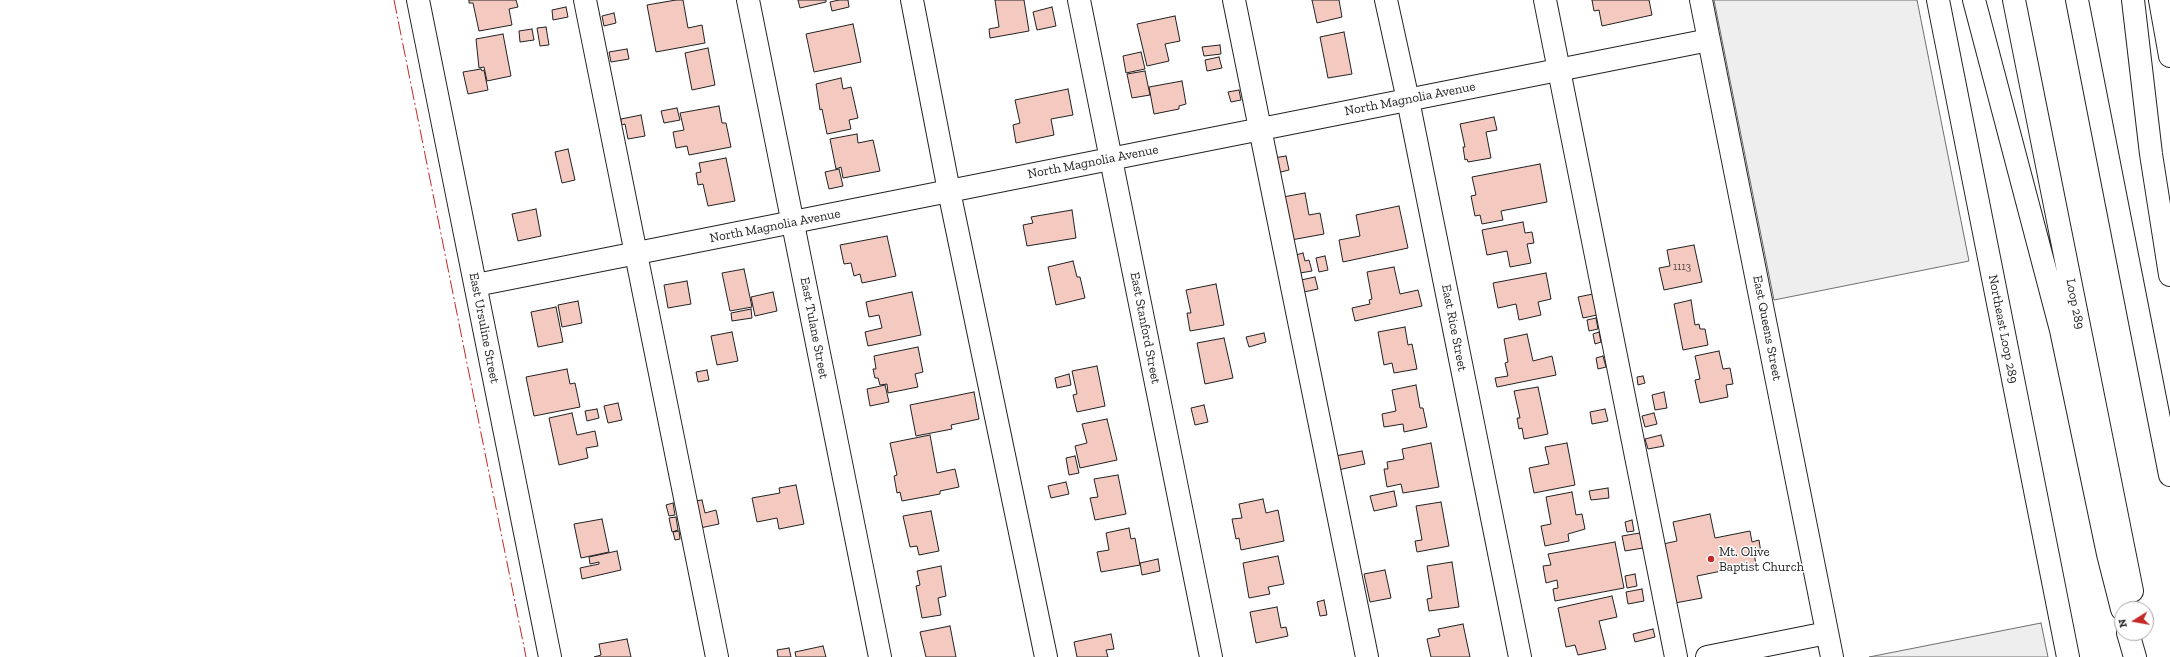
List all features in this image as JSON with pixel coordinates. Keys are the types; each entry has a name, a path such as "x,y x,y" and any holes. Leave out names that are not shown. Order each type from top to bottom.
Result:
{"main road":[{"name":"East Ursuline Street","path":"418,0 550,657"},
{"path":"585,0 717,657"},
{"name":"East Tulane Street","path":"748,0 880,657"},
{"path":"912,0 949,191 1046,657"},
{"name":"East Stanford Street","path":"1079,0 1211,657"},
{"path":"1234,0 1262,129 1367,657"},
{"name":"East Rice Street","path":"1386,0 1408,100 1520,657"},
{"path":"1545,0 1676,657"},
{"name":"East Queens Street","path":"1701,0 1832,657"},
{"name":"Northeast Loop 289","path":"1938,0 2068,657"},
{"path":"1974,0 2060,330 2106,547 2120,601"},
{"name":"Loop 289","path":"2014,0 2133,601"},
{"path":"2077,0 2170,475"},
{"path":"2133,0 2151,154 2170,276"},
{"path":"2160,0 2170,56"},
{"name":"North Magnolia Avenue","path":"476,285 1710,40"},
{"path":"1707,657 1827,633"},
{"path":"2130,641 2135,657"},
{"path":"2141,641 2144,657"}],"shaded area":[{"path":"1714,0 1917,0 1969,261 1774,300"},
{"path":"2041,623 2048,657 1869,657"}],"building":[{"path":"469,0 516,0 518,7 509,9 512,25 479,31 473,3 469,3"},
{"path":"683,0 688,28 702,25 705,43 656,52 647,5"},
{"path":"798,0 826,0 826,2 800,8"},
{"path":"848,0 849,7 832,11 830,2"},
{"path":"995,0 1024,0 1029,31 990,38 989,29 999,27"},
{"path":"1312,0 1339,0 1342,17 1317,23"},
{"path":"1592,0 1649,0 1652,15 1602,26 1599,10 1594,11"},
{"path":"566,7 568,17 553,20 552,10"},
{"path":"1052,7 1056,26 1037,30 1033,12"},
{"path":"614,13 616,23 604,26 602,16"},
{"path":"1175,16 1180,41 1165,44 1169,61 1147,66 1137,24"},
{"path":"853,24 861,62 814,72 806,34"},
{"path":"546,27 549,45 540,46 537,28"},
{"path":"532,29 534,40 520,42 519,31"},
{"path":"1344,32 1352,74 1328,78 1320,37"},
{"path":"503,34 511,76 487,81 484,67 479,68 476,39"},
{"path":"1220,45 1221,54 1204,56 1202,47"},
{"path":"708,48 715,85 692,90 685,53"},
{"path":"627,49 629,59 611,62 609,52"},
{"path":"1141,52 1145,69 1126,73 1123,56"},
{"path":"1219,57 1222,68 1207,71 1205,60"},
{"path":"481,69 482,71 484,70 488,90 468,94 463,72"},
{"path":"1145,71 1150,95 1132,98 1127,74"},
{"path":"841,78 843,89 851,87 858,118 849,120 851,129 827,134 822,109 820,110 816,84"},
{"path":"1182,81 1186,104 1179,106 1179,109 1154,114 1149,87"},
{"path":"1068,89 1073,115 1051,119 1054,135 1016,143 1013,125 1020,123 1015,100"},
{"path":"1239,90 1241,100 1231,102 1228,92"},
{"path":"719,106 722,123 726,123 731,147 689,155 687,146 676,148 673,132 684,130 680,113"},
{"path":"677,108 680,120 664,123 661,111"},
{"path":"641,115 645,136 628,139 625,124 621,125 621,119"},
{"path":"1494,117 1497,130 1486,132 1491,158 1468,162 1467,159 1465,160 1463,147 1465,147 1460,124"},
{"path":"857,134 858,143 873,140 880,171 843,178 841,167 836,169 830,139"},
{"path":"568,149 575,180 562,183 555,152"},
{"path":"1286,156 1289,170 1277,173 1274,158"},
{"path":"726,158 735,201 708,206 703,184 698,185 696,173 701,172 699,163"},
{"path":"1540,164 1547,202 1501,211 1503,220 1482,224 1480,215 1475,216 1471,196 1476,195 1472,177"},
{"path":"839,169 843,186 829,189 825,172"},
{"path":"1305,193 1309,215 1320,213 1324,234 1291,240 1283,197"},
{"path":"1399,206 1408,248 1343,262 1339,240 1360,236 1356,215"},
{"path":"536,209 541,236 518,241 512,214"},
{"path":"1072,210 1076,238 1027,246 1023,225 1033,223 1031,217"},
{"path":"1523,222 1525,233 1532,232 1534,243 1527,244 1531,263 1510,267 1507,251 1487,255 1482,230"},
{"path":"887,236 896,276 862,283 860,274 854,276 851,263 844,264 840,245"},
{"path":"1694,245 1702,282 1664,290 1659,268 1670,266 1667,250"},
{"path":"1303,253 1305,261 1309,260 1312,271 1300,273 1296,255"},
{"path":"1325,256 1328,270 1319,272 1316,258"},
{"path":"1073,261 1077,277 1080,277 1085,298 1056,305 1048,267"},
{"path":"1394,267 1400,294 1418,290 1422,306 1355,321 1352,308 1370,304 1369,300 1372,299 1367,272"},
{"path":"744,269 752,307 730,311 722,273"},
{"path":"1546,273 1551,299 1538,302 1541,315 1519,320 1516,304 1498,308 1493,283"},
{"path":"1315,277 1318,289 1304,292 1301,280"},
{"path":"687,281 691,304 668,308 664,285"},
{"path":"1216,284 1224,325 1190,331 1187,313 1191,313 1186,290"},
{"path":"773,292 777,311 755,316 751,297"},
{"path":"912,292 921,335 868,346 865,332 882,328 879,315 869,317 866,302"},
{"path":"1593,294 1597,315 1583,318 1578,297"},
{"path":"1691,300 1695,325 1699,324 1700,329 1705,329 1708,345 1683,350 1674,304"},
{"path":"578,301 582,323 562,327 558,305"},
{"path":"556,307 563,342 538,347 531,312"},
{"path":"751,309 752,318 732,321 731,313"},
{"path":"1596,318 1598,329 1589,331 1587,320"},
{"path":"1405,327 1408,345 1412,344 1417,369 1394,373 1392,363 1384,365 1378,332"},
{"path":"732,332 738,361 717,365 711,336"},
{"path":"1599,332 1601,342 1595,344 1593,334"},
{"path":"1264,333 1266,342 1249,347 1246,337"},
{"path":"1527,334 1533,361 1552,356 1556,375 1497,387 1495,378 1508,376 1505,363 1508,362 1504,339"},
{"path":"1224,338 1233,378 1205,384 1197,343"},
{"path":"918,347 923,372 915,374 918,387 888,393 887,384 880,385 878,378 875,378 873,369 876,369 874,356"},
{"path":"1719,351 1723,369 1730,368 1733,384 1726,385 1728,397 1700,403 1695,380 1700,379 1695,356"},
{"path":"1603,356 1606,367 1598,369 1596,358"},
{"path":"1097,366 1105,406 1077,412 1073,395 1077,394 1072,371"},
{"path":"567,369 570,384 575,383 580,407 534,416 526,377"},
{"path":"707,370 709,380 698,382 696,372"},
{"path":"1069,374 1071,385 1057,388 1055,378"},
{"path":"1643,376 1645,383 1638,385 1637,377"},
{"path":"885,385 889,402 870,406 867,389"},
{"path":"1416,385 1420,408 1423,408 1427,427 1404,432 1403,424 1384,427 1382,414 1396,411 1392,390"},
{"path":"1538,387 1548,434 1524,439 1522,428 1519,429 1517,418 1520,418 1514,391"},
{"path":"974,392 979,419 951,425 952,429 916,436 910,405"},
{"path":"1664,392 1667,408 1655,410 1652,395"},
{"path":"618,403 622,420 608,423 604,406"},
{"path":"1204,405 1208,422 1195,425 1191,408"},
{"path":"597,409 599,418 587,421 585,411"},
{"path":"1605,409 1608,421 1592,424 1590,412"},
{"path":"572,413 577,435 595,431 598,446 586,448 588,458 559,465 549,418"},
{"path":"1654,413 1657,424 1645,427 1642,416"},
{"path":"1107,419 1117,460 1080,468 1075,446 1087,443 1082,424"},
{"path":"930,435 937,473 955,469 959,487 940,491 940,494 902,501 900,492 897,493 894,476 897,475 890,443"},
{"path":"1661,435 1664,446 1648,449 1645,439"},
{"path":"1431,443 1439,487 1403,493 1401,484 1387,487 1384,469 1388,469 1387,462 1404,459 1402,449"},
{"path":"1567,443 1575,485 1534,493 1529,468 1549,464 1545,447"},
{"path":"1362,451 1365,464 1338,470 1335,456"},
{"path":"1075,456 1079,473 1069,475 1066,458"},
{"path":"1118,475 1126,514 1095,520 1090,498 1098,497 1094,479"},
{"path":"1066,482 1069,494 1051,498 1048,486"},
{"path":"796,485 804,524 779,529 777,518 757,522 752,498 780,493 779,488"},
{"path":"1608,488 1609,498 1591,500 1589,491"},
{"path":"1394,491 1397,506 1374,511 1370,496"},
{"path":"1572,492 1576,515 1582,514 1585,529 1568,534 1569,541 1545,546 1541,526 1551,524 1546,497"},
{"path":"1263,499 1266,513 1278,510 1284,541 1241,550 1239,538 1236,539 1232,519 1242,518 1239,504"},
{"path":"702,500 705,513 716,510 719,524 700,528 695,501"},
{"path":"1441,502 1449,546 1417,552 1415,541 1422,540 1416,506"},
{"path":"673,503 675,515 669,516 666,505"},
{"path":"931,511 939,551 919,555 917,546 910,547 903,516"},
{"name":"Mt. Olive Baptist Church","path":"1710,514 1715,538 1750,531 1752,542 1759,540 1761,553 1754,554 1756,564 1697,576 1702,598 1675,603 1663,544 1677,541 1673,522"},
{"path":"676,517 678,530 672,532 669,518"},
{"path":"602,519 609,552 581,558 574,524"},
{"path":"1632,520 1634,531 1627,532 1625,522"},
{"path":"1129,528 1131,539 1135,538 1140,565 1101,572 1097,552 1109,550 1106,533"},
{"path":"679,531 680,539 675,540 673,532"},
{"path":"1640,533 1643,548 1625,551 1622,536"},
{"path":"1615,542 1624,588 1555,601 1553,589 1558,588 1557,580 1546,583 1543,566 1551,565 1548,554"},
{"path":"617,551 621,570 582,579 580,568 599,564 599,562 590,564 589,557"},
{"path":"1278,556 1284,584 1268,587 1270,594 1249,598 1243,563"},
{"path":"1158,559 1160,571 1142,575 1140,563"},
{"path":"1452,562 1459,607 1429,611 1427,599 1432,598 1427,566"},
{"path":"941,566 946,596 938,598 941,615 922,618 916,586 920,585 917,571"},
{"path":"1385,570 1391,598 1370,602 1364,574"},
{"path":"1635,574 1637,586 1627,588 1625,576"},
{"path":"1642,589 1644,601 1628,604 1626,592"},
{"path":"1612,596 1617,617 1599,621 1606,649 1578,655 1575,645 1566,647 1558,608"},
{"path":"1324,600 1327,615 1320,616 1317,602"},
{"path":"1277,607 1281,628 1286,627 1288,636 1256,643 1250,612"},
{"path":"1463,624 1470,657 1431,657 1427,639 1440,636 1438,629"},
{"path":"950,626 956,657 926,657 920,632"},
{"path":"1653,629 1655,637 1635,642 1633,634"},
{"path":"1111,634 1114,649 1106,650 1108,657 1077,657 1074,642"},
{"path":"627,639 631,657 594,657 601,655 599,644"},
{"path":"823,646 826,657 796,657 795,652"},
{"path":"789,648 791,657 778,657 777,650"}],"power":[{"path":"394,0 526,657"}],"place":[{"name":"Mt. Olive Baptist Church","path":"1711,559"}]}
